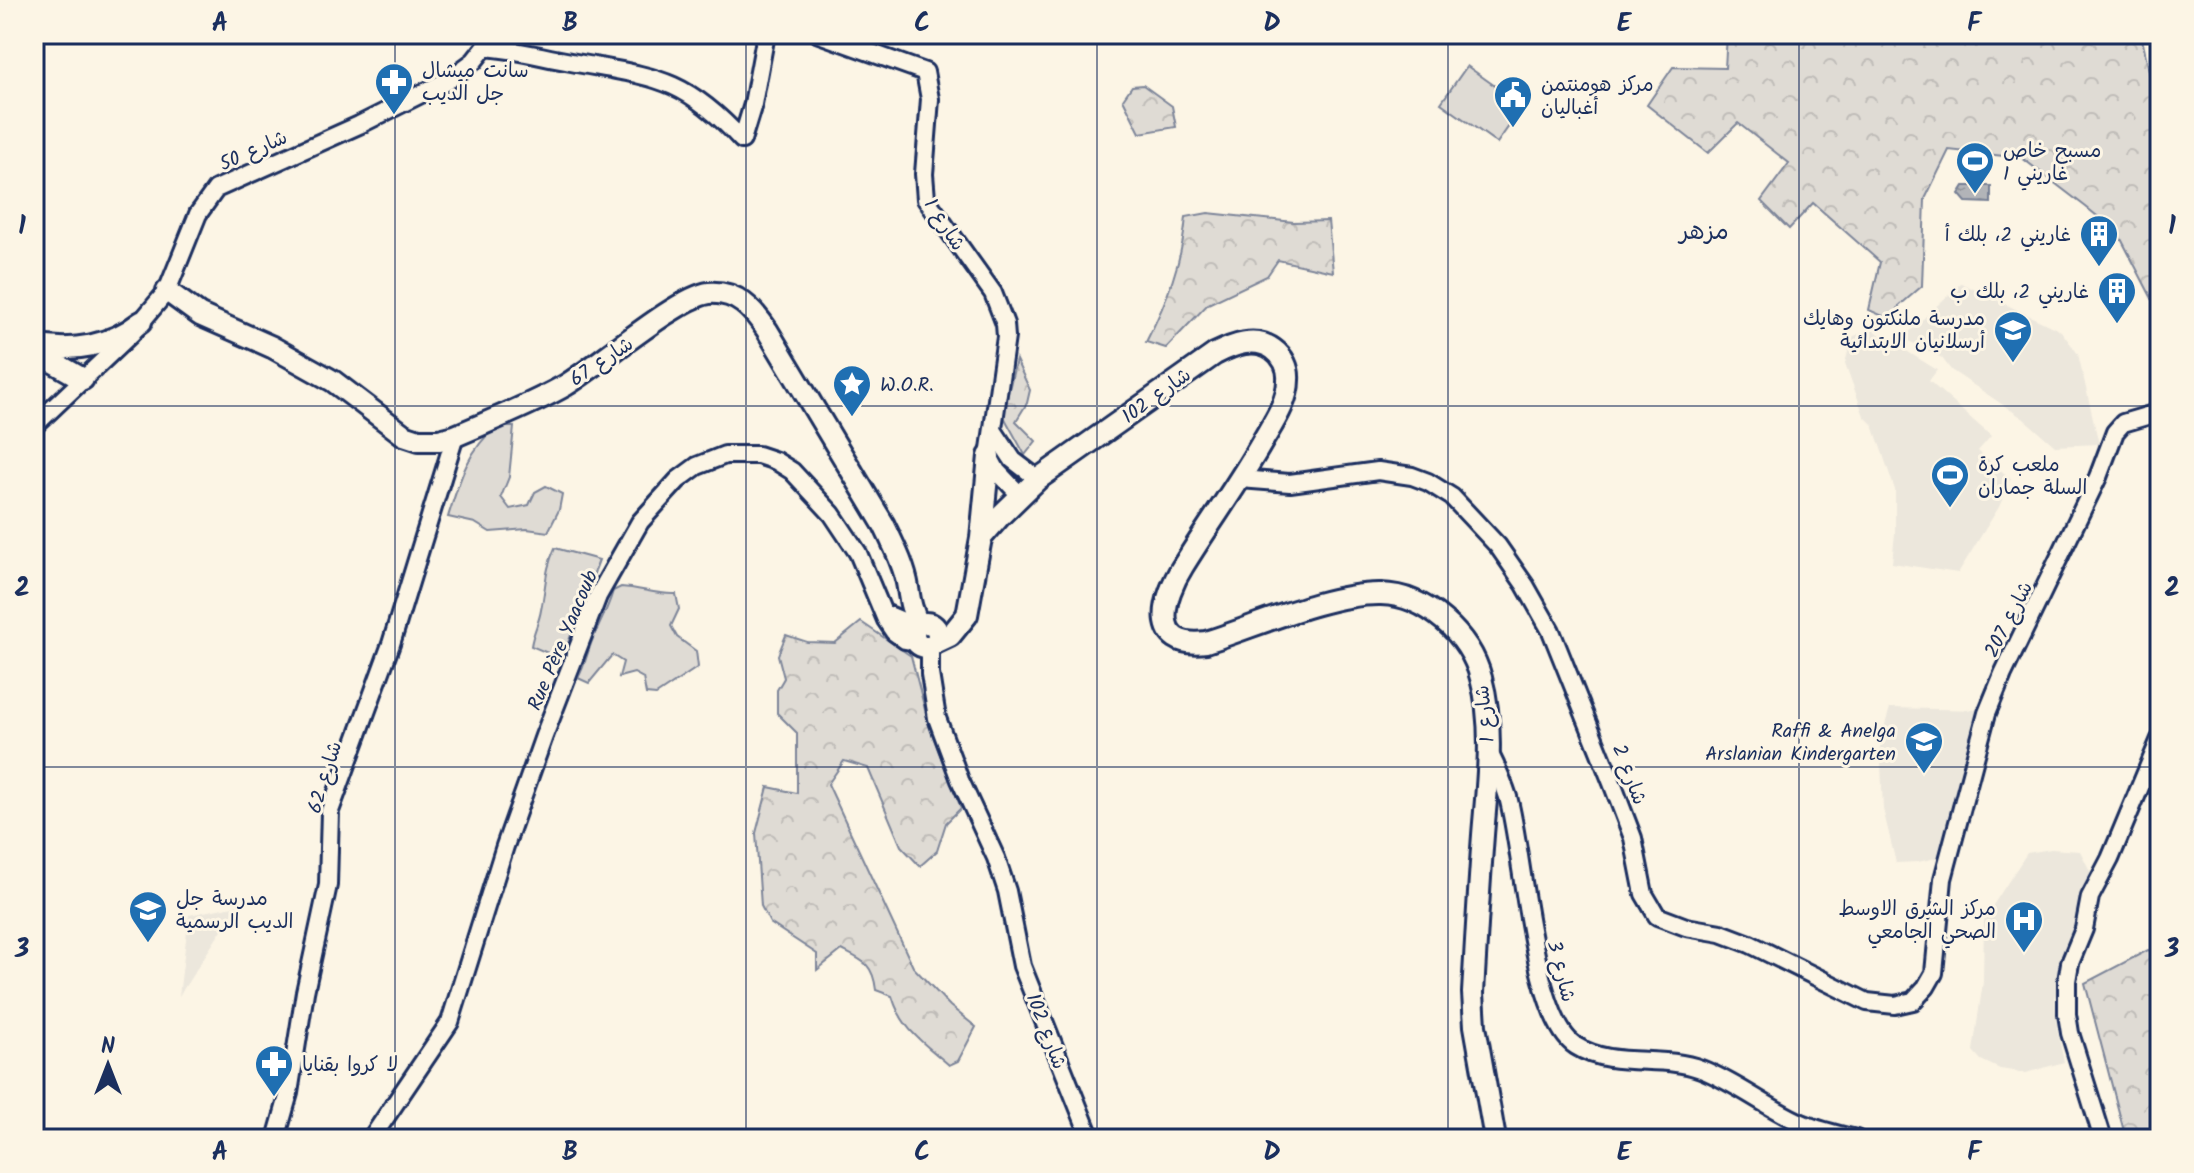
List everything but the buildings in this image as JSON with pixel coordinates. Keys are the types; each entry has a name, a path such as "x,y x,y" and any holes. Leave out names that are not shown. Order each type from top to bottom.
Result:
{"main road":[{"name":"شارع 67","path":"167,291 200,315 272,347 333,381 404,435 419,440 455,436 565,385 686,301 712,293 736,298 754,311 767,330 884,525 908,588 911,607 925,633"},
{"path":"34,345 64,348 91,346 117,337 141,322"},
{"name":"شارع 102","path":"981,538 1038,479 1215,354 1233,345 1259,343 1281,355 1288,373 1288,383 1277,416 1240,479"},
{"path":"34,351 83,379"},
{"path":"925,633 955,616 970,591 981,538 989,456"},
{"name":"شارع 1","path":"1240,479 1169,593 1164,614 1166,627 1175,637 1197,643 1206,642 1335,600 1379,594 1397,595 1437,614 1471,653 1484,688 1488,749 1473,993 1475,1026 1495,1139"}],"street":[{"path":"490,38 512,49 547,58 653,77 687,91 717,113 742,140 753,104 766,34"},
{"name":"شارع 1","path":"819,34 925,72 930,99 924,174 926,199 993,293 1005,324 1006,337 993,430"},
{"name":"شارع 50","path":"34,426 141,322 167,291 198,214 216,189 447,81 466,69 490,38"},
{"name":"شارع 207","path":"1943,879 1987,713 2098,477 2109,443 2123,423 2160,412"},
{"path":"993,430 989,456 997,471 1020,495"},
{"path":"993,430 1013,460 1038,479"},
{"name":"شارع 62","path":"276,1139 289,1093 305,992 328,885 330,811 391,644 455,436"},
{"name":"Rue Père Yaacoub","path":"371,1139 450,1022 505,846 598,596 640,522 678,480 711,459 734,454 758,455 776,461 807,484 832,514 858,553 884,613 925,633"},
{"name":"شارع 2","path":"1240,479 1290,483 1359,472 1397,473 1428,482 1452,497 1472,515 1525,585 1551,631 1623,811 1633,838 1644,894 1657,916 1750,944 1867,1002 1895,1005 1913,1001 1934,973 1943,879"},
{"name":"شارع 102","path":"925,633 933,697 944,738 996,858 1007,891 1022,966 1091,1139"},
{"path":"2103,1139 2078,1062 2067,1014 2066,991 2070,963 2084,929 2090,897 2110,859 2160,739"},
{"name":"شارع 3","path":"1488,749 1508,796 1539,969 1553,1016 1569,1041 1578,1048 1606,1056 1666,1061 1703,1070 1796,1120 1856,1139"},
{"path":"2070,963 2079,1024 2111,1139"}],"shaded area":[{"name":"مدرسة ملنكتون وهايك أرسلانيان الابتدائية","path":"1961,283 2061,331 2078,354 2099,444 2055,446 2024,419 1951,370 1942,358 1903,338"},
{"path":"1871,329 1937,370 1929,381 1991,436 1978,451 2011,479 1999,507 1958,573 1892,563 1895,490 1873,425 1864,416 1845,363 1852,337"},
{"name":"Raffi & Anelga Arslanian Kindergarten","path":"1890,708 1981,710 1949,855 1896,863 1883,809 1880,741"},
{"name":"مركز الشرق الاوسط الصحي الجامعي","path":"2051,849 2080,851 2094,879 2068,942 2055,999 2064,1062 2026,1073 2000,1069 1981,1060 1973,1051 1983,982 1984,919 2027,853"},
{"path":"238,905 179,996 189,915"}],"green space":[{"path":"1727,34 2141,34 2160,106 2160,314 2118,233 2086,207 2022,158 1949,150 1925,199 1922,286 1899,306 1894,321 1869,310 1880,262 1813,203 1789,229 1761,201 1789,163 1738,123 1708,153 1647,105 1673,67 1725,68"},
{"path":"1467,66 1523,106 1497,143 1441,103"},
{"path":"1143,85 1172,106 1176,127 1140,133 1123,99 1132,86"},
{"path":"1208,213 1294,222 1328,221 1333,272 1278,260 1267,276 1208,304 1166,348 1146,342 1172,281 1186,217"},
{"path":"1016,360 1030,390 1027,403 1016,421 1036,441 1025,455 1003,415"},
{"path":"496,427 514,427 509,477 501,497 510,509 529,505 535,492 546,486 562,494 559,510 548,532 527,529 490,532 475,523 448,517 471,457"},
{"path":"555,548 599,560 562,659 531,646"},
{"path":"621,587 676,594 679,609 671,626 677,637 696,651 698,667 656,695 646,694 643,678 634,673 619,677 623,662 612,655 589,683 578,678 613,591"},
{"path":"861,622 911,656 930,729 961,808 946,823 937,851 920,866 901,846 868,768 844,761 828,784 913,967 950,1006 976,1027 958,1061 949,1065 908,1027 892,996 876,990 873,974 866,964 842,950 817,970 817,954 770,923 761,906 756,833 768,787 797,793 797,733 777,713 777,690 784,678 778,655 786,635 807,642 835,643"},
{"path":"2148,950 2160,954 2160,1139 2126,1139 2085,983"}],"water":[{"name":"مسبح خاص غاريني 1","path":"1964,186 1991,186 1991,203 1966,202 1959,194"}],"place":[{"name":"سانت ميشال جل الديب","path":"394,116"},
{"name":"مركز هومنتمن أغباليان","path":"1513,129"},
{"name":"مسبح خاص غاريني 1","path":"1975,195"},
{"name":"غاريني 2، بلك أ","path":"2099,268"},
{"name":"غاريني 2، بلك ب","path":"2117,325"},
{"name":"مدرسة ملنكتون وهايك أرسلانيان الابتدائية","path":"2013,364"},
{"name":"W.O.R.","path":"852,418"},
{"name":"ملعب كرة السلة جماران","path":"1950,509"},
{"name":"Raffi & Anelga Arslanian Kindergarten","path":"1924,775"},
{"name":"مدرسة جل الديب الرسمية","path":"148,944"},
{"name":"مركز الشرق الاوسط الصحي الجامعي","path":"2024,954"},
{"name":"لا كروا بقنايا","path":"274,1098"}],"district":[{"name":"مزهر","path":"1704,231"}]}
